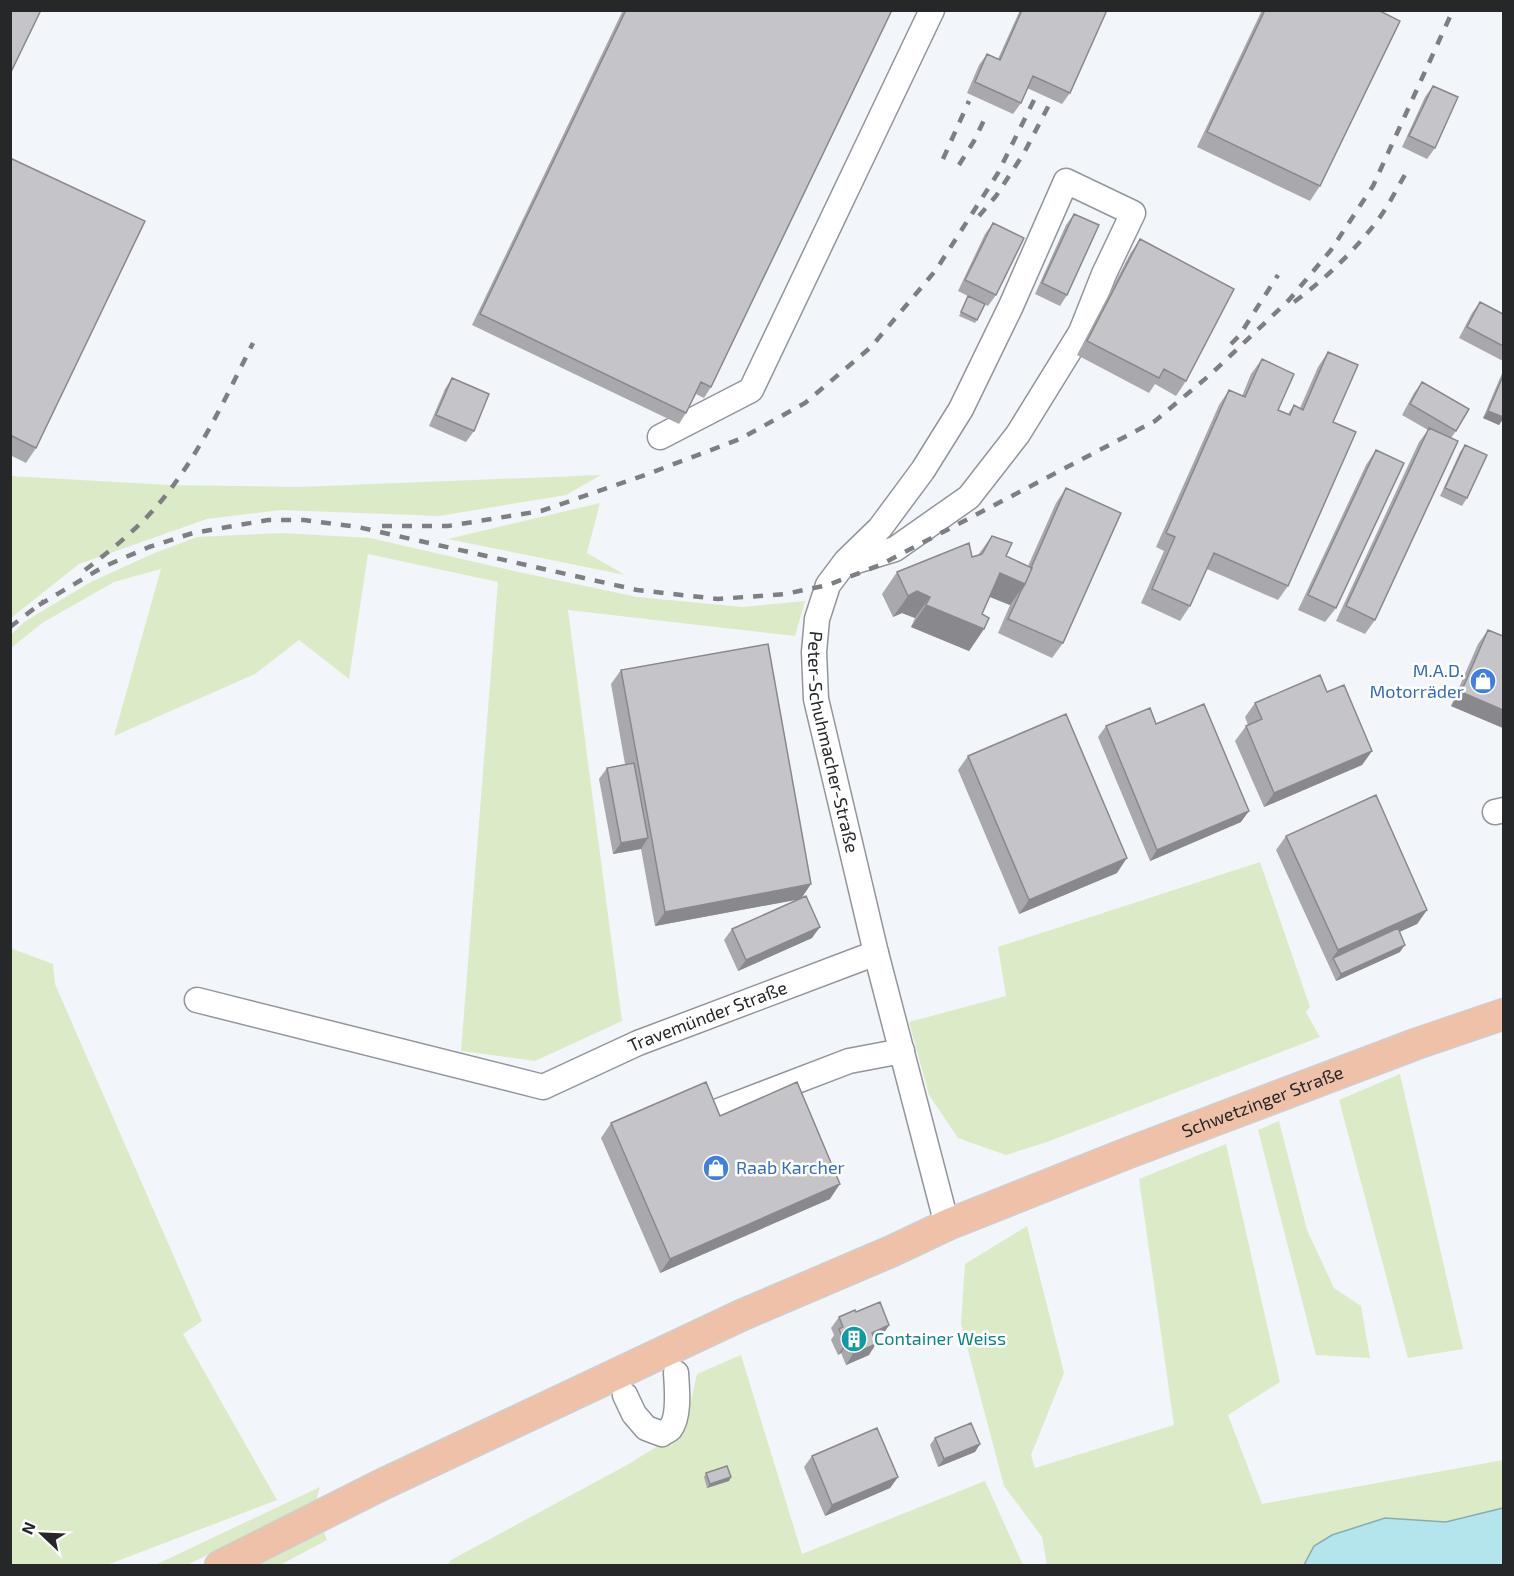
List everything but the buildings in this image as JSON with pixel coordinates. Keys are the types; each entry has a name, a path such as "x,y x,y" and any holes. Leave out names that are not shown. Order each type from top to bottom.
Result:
{"main road":[{"name":"Schwetzinger Straße","path":"220,1566 381,1485 710,1330 892,1251 947,1224 1416,1044 1503,1014"}],"lane":[{"path":"660,437 751,390 932,10"},
{"name":"Peter-Schuhmacher-Straße","path":"843,565 895,549 969,497 1018,434 1081,332 1104,274 1133,213 1066,181 1011,306 961,409 923,470 880,528 843,565 828,585 817,619 814,652 816,699 876,953 947,1224"},
{"name":"Travemünder Straße","path":"197,1000 543,1087 638,1043 876,953"},
{"path":"713,1113 849,1061 902,1051"},
{"path":"625,1395 634,1414 646,1428 662,1434 669,1430 675,1420 676,1373"}],"green space":[{"path":"601,475 566,495 439,516 281,510 207,519 79,564 11,618 11,476 169,485 299,487"},
{"path":"600,503 587,553 625,575 448,539"},
{"path":"282,533 370,538 637,597 742,607 805,601 795,636 568,610 622,1021 535,1061 461,1051 498,582 368,554 349,679 299,640 255,674 114,736 161,569 114,582 42,623 11,648 11,635 24,622 91,582 152,554 197,537"},
{"path":"1260,862 1310,1007 1306,1012 1320,1037 1047,1142 1006,1155 958,1138 929,1095 909,1022 1006,996 998,947"},
{"path":"10,948 53,964 55,984 202,1321 183,1334 277,1500 107,1565 11,1565"},
{"path":"1400,1074 1463,1349 1408,1358 1339,1100"},
{"path":"1279,1121 1307,1230 1334,1288 1361,1306 1370,1358 1316,1355 1258,1130"},
{"path":"1226,1144 1280,1382 1228,1415 1262,1504 1503,1460 1503,1508 1446,1522 1385,1518 1314,1546 1304,1565 1047,1565 1042,1537 1004,1486 961,1324 965,1264 1027,1226 1064,1373 1031,1455 1035,1468 1174,1425 1139,1179"},
{"path":"741,1355 802,1554 985,1481 1023,1565 446,1566 451,1560 627,1465 685,1429 697,1374"},
{"path":"320,1487 316,1501 187,1565 155,1565"},
{"path":"322,1527 327,1540 280,1565 247,1566"}],"water":[{"path":"1503,1508 1503,1565 1304,1565 1314,1546 1332,1535 1385,1518 1446,1522"}],"railway":[{"path":"39,605 103,567 149,547 193,533 268,520 304,520 358,527 637,590 718,599 785,594 828,585 880,565 1155,421 1211,374 1289,300 1331,250 1373,186 1453,10"},
{"path":"382,526 448,526 541,511 740,439 805,403 871,347 936,270 998,173 1036,96"},
{"path":"943,159 969,101"},
{"path":"979,216 996,196 1024,153 1050,103"},
{"path":"959,165 985,118"},
{"path":"1294,302 1326,276 1365,236 1383,213 1406,173"},
{"path":"1231,344 1239,336 1278,275"},
{"path":"85,570 140,523 172,488 210,427 253,343"},
{"path":"10,627 44,601"}],"place":[{"name":"M.A.D. Motorräder","path":"1483,681"},
{"name":"Raab Karcher","path":"716,1168"},
{"name":"Container Weiss","path":"854,1339"}]}
